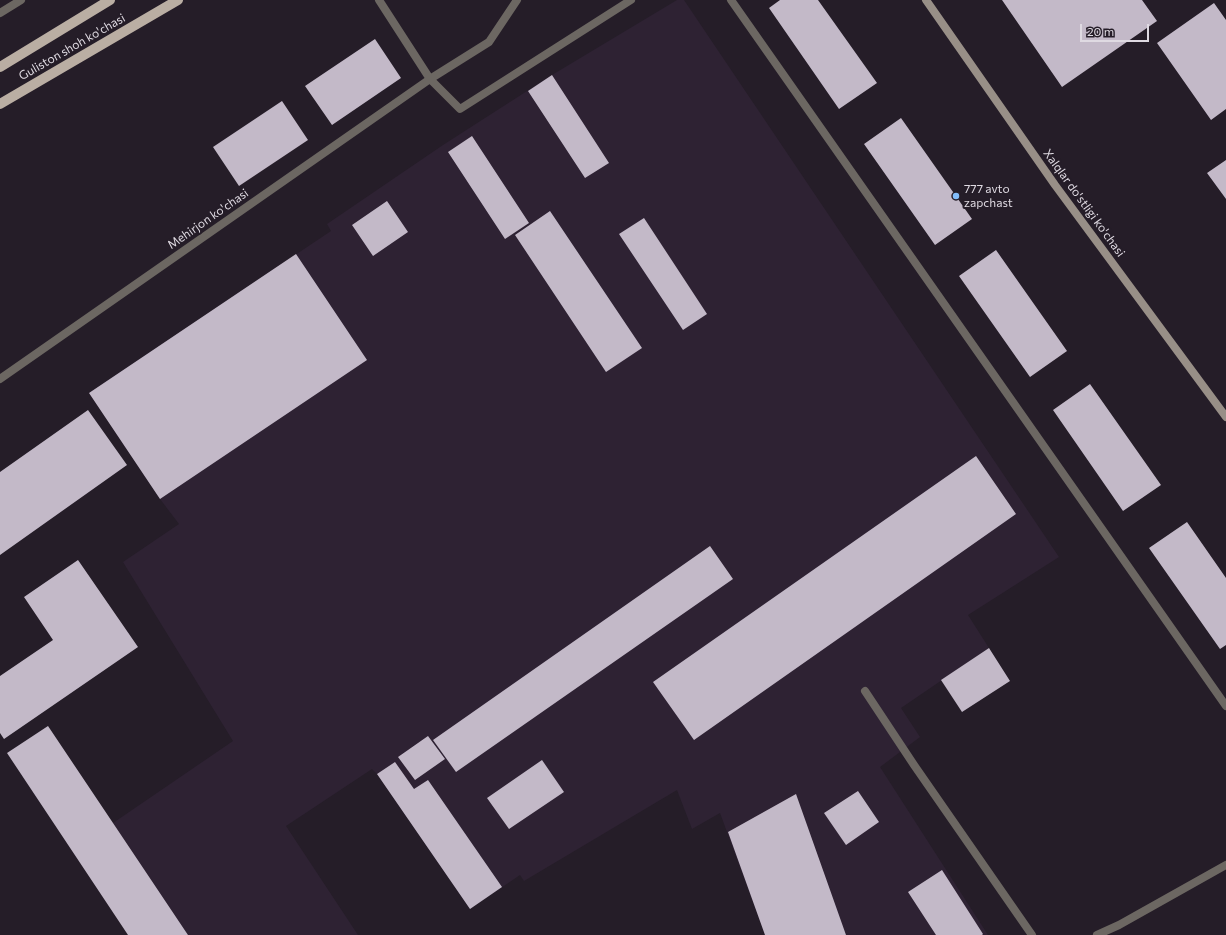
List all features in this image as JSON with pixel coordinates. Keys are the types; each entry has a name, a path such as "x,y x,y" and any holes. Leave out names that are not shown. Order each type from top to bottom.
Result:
{"main road":[{"name":"Guliston shoh ko'chasi","path":"0,67 110,0"},
{"name":"Guliston shoh ko'chasi","path":"1,103 178,0"}],"street":[{"path":"0,13 22,0"},
{"path":"379,0 430,79 460,109 631,0"},
{"name":"Mehirjon ko'chasi","path":"0,379 430,79 489,42 517,0"},
{"path":"731,0 1226,706"},
{"name":"Xalqlar do'stligi ko'chasi","path":"926,0 1055,185 1226,417"},
{"path":"865,691 1032,935"},
{"path":"1097,935 1119,925 1226,865"}],"shaded area":[{"path":"677,0 684,0 1059,557 968,615 989,648 901,708 920,737 880,767 988,935 765,935 720,813 692,829 677,790 524,881 520,875 470,909 377,774 372,769 286,826 358,935 188,935 113,823 233,741 123,562 179,524 160,499 89,393 331,231 327,224 443,145 552,75"}],"building":[{"path":"780,0 818,0 877,83 839,109 769,8"},
{"path":"1002,0 1142,0 1157,21 1062,87"},
{"path":"1214,3 1226,20 1226,109 1211,120 1157,43"},
{"path":"375,39 401,78 332,125 305,86"},
{"path":"552,75 609,163 585,178 528,91"},
{"path":"282,101 308,140 239,186 213,147"},
{"path":"901,118 972,219 935,245 864,144"},
{"path":"472,136 529,223 505,239 448,152"},
{"path":"1226,160 1226,199 1207,173"},
{"path":"387,201 408,232 373,256 352,225"},
{"path":"550,211 642,348 606,372 515,235"},
{"path":"644,218 707,314 683,330 619,234"},
{"path":"996,250 1067,351 1030,377 959,276"},
{"path":"296,254 367,360 160,499 89,393"},
{"path":"1090,384 1161,485 1123,511 1053,410"},
{"path":"88,410 127,465 0,555 0,472"},
{"path":"976,456 1016,514 694,740 653,682"},
{"path":"1187,522 1226,578 1226,645 1220,649 1149,548"},
{"path":"710,546 733,579 456,772 433,740"},
{"path":"78,560 138,647 4,739 0,733 0,676 53,640 24,597"},
{"path":"989,648 1010,681 962,712 941,680"},
{"path":"48,726 188,935 128,935 7,753"},
{"path":"428,736 445,759 415,780 398,757"},
{"path":"542,760 564,792 509,829 487,798"},
{"path":"395,762 414,789 428,780 502,887 470,909 377,774"},
{"path":"858,791 879,822 846,845 824,813"},
{"path":"796,794 846,935 765,935 728,832"},
{"path":"942,870 983,934 982,935 936,935 908,892"}],"place":[{"name":"777 avto zapchast","path":"956,196"}]}
